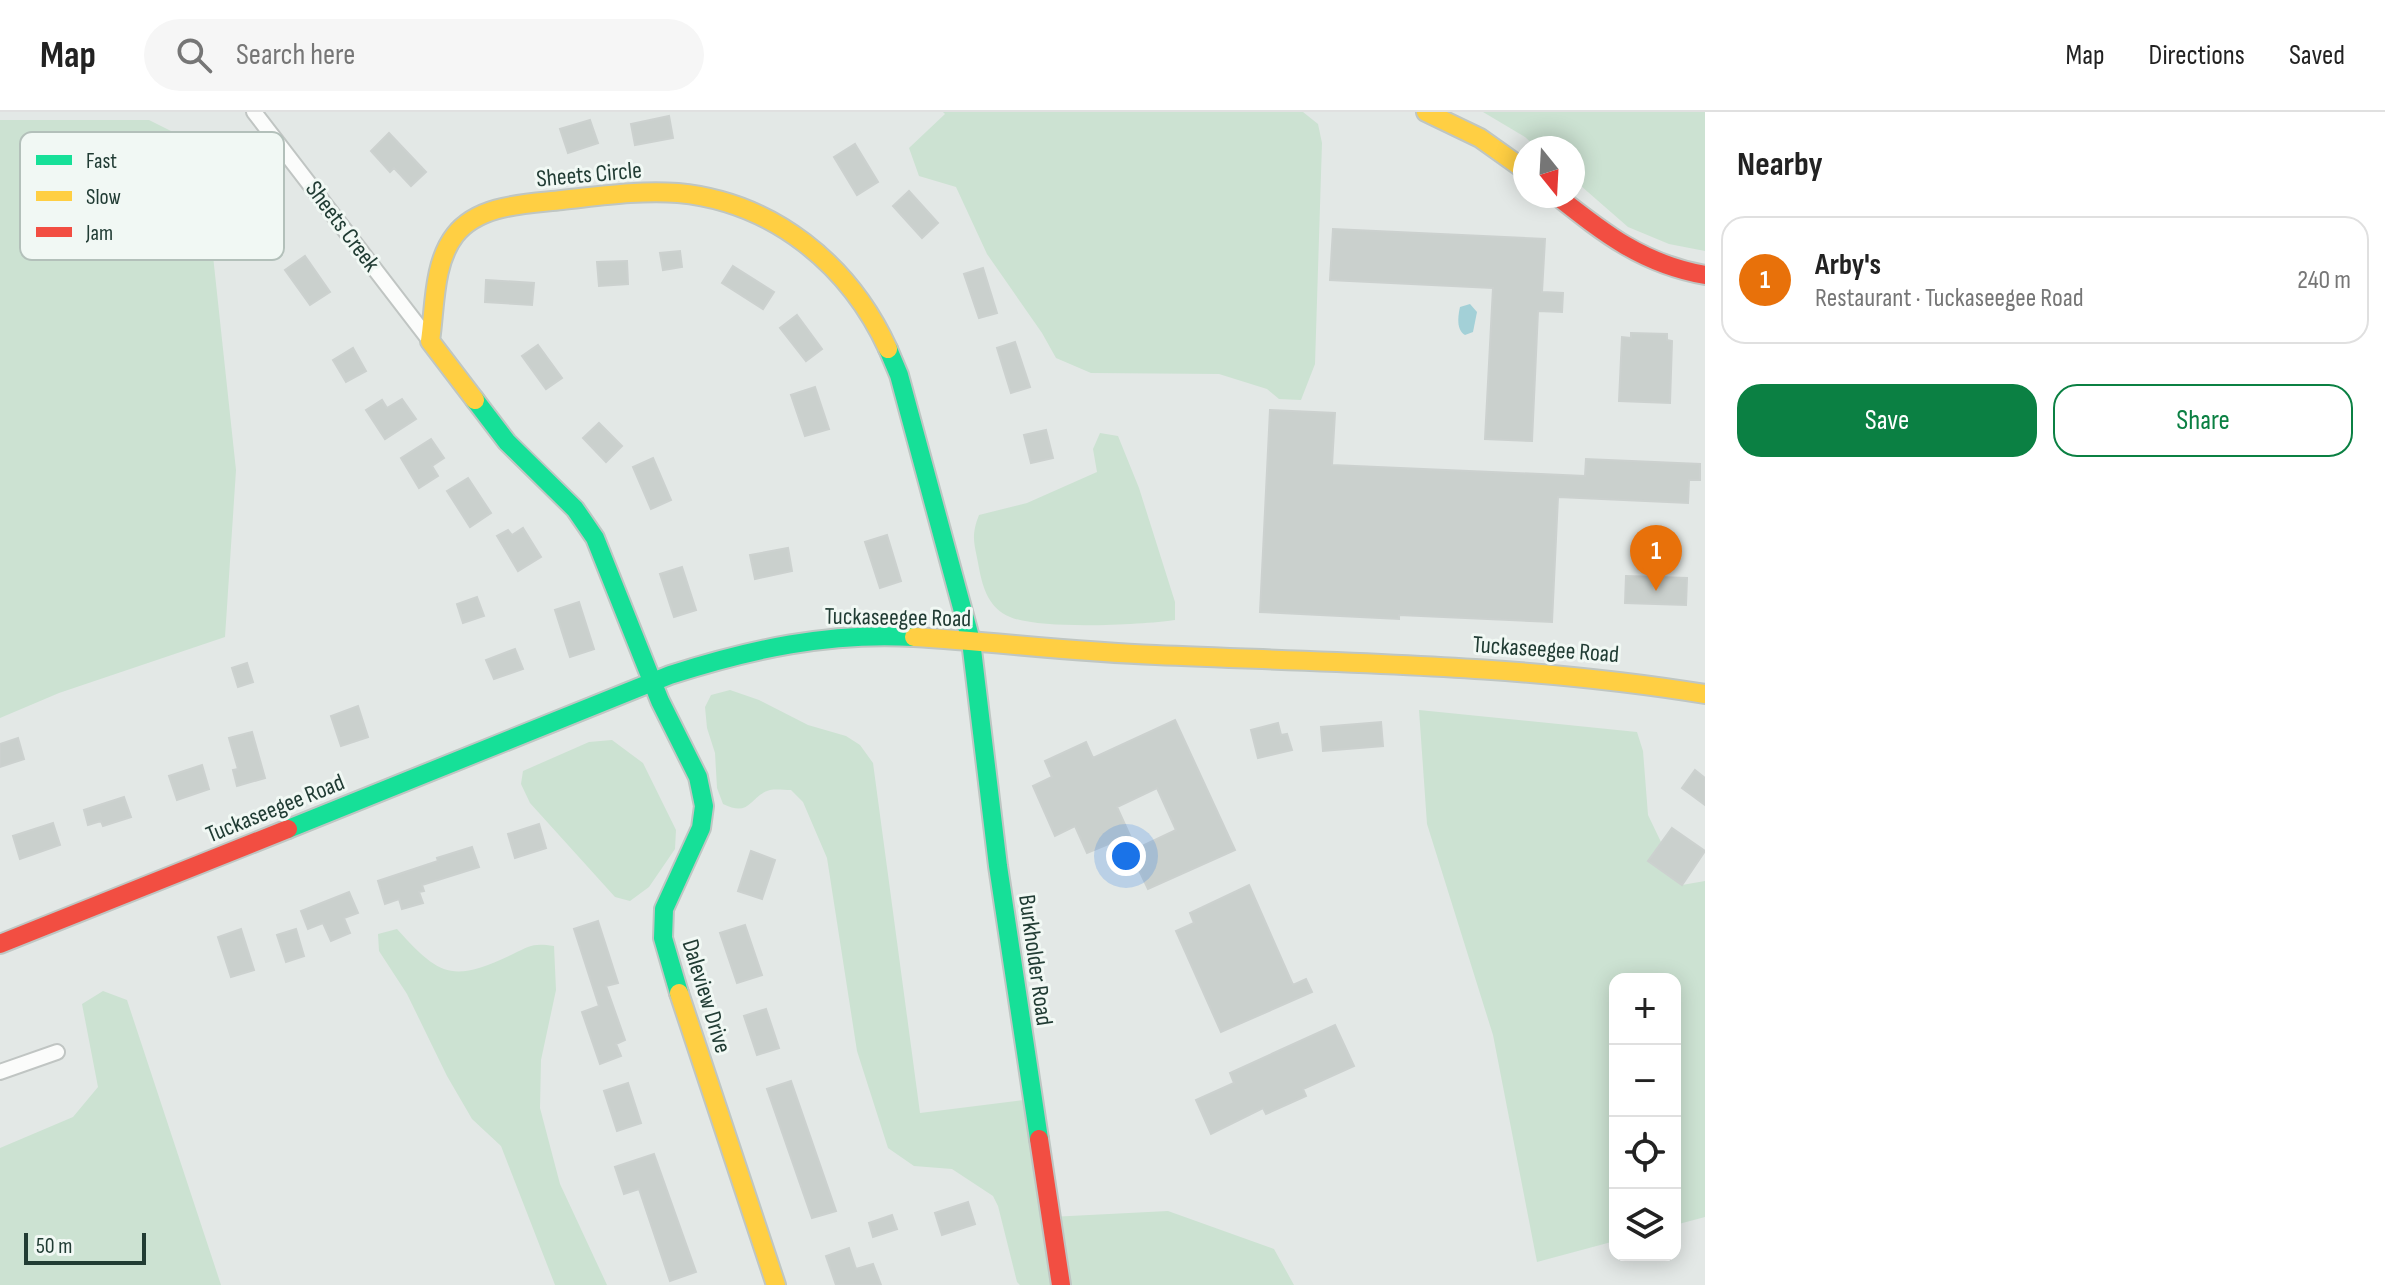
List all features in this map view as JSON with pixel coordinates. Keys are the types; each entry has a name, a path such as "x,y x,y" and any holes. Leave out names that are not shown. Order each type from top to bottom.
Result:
{"street":[{"name":"Sheets Creek","path":"254,112 269,132"},
{"path":"1426,112 1480,138 1513,161"},
{"name":"Sheets Creek","path":"284,151 430,341"},
{"name":"Sheets Circle","path":"430,341 446,253 464,226 493,211 619,194 675,193 711,199 775,223 823,253 842,272 866,304 885,338 899,375 971,641"},
{"path":"1573,208 1641,258 1677,272 1705,275"},
{"path":"430,341 507,442 575,509 595,538 653,682"},
{"name":"Tuckaseegee Road","path":"0,944 653,682 738,653 797,641 878,636 1157,655 1440,666 1593,675 1705,694"},
{"name":"Burkholder Road","path":"971,641 998,866 1061,1285"},
{"name":"Daleview Drive","path":"653,682 698,777 704,806 701,828 664,909 663,938 776,1285"},
{"path":"0,1072 57,1052"}],"green space":[{"path":"943,112 1303,112 1318,124 1322,143 1315,364 1301,400 1279,399 1267,389 1219,374 1091,373 1056,358 987,254 956,187 919,176 909,148 945,114"},
{"path":"1483,112 1705,112 1705,251 1669,244 1628,227 1585,189 1585,136 1523,136"},
{"path":"0,120 149,120 173,132 20,132 20,260 213,260 236,470 225,637 59,693 0,718"},
{"path":"1100,433 1118,436 1139,488 1175,602 1175,620 1066,625 1010,617 992,603 983,583 974,541 979,515 1027,503 1097,472 1093,449"},
{"path":"730,690 759,700 808,725 846,736 860,745 873,763 920,1113 1023,1100 1051,1285 1020,1285 1017,1282 993,1196 952,1169 914,1166 888,1148 857,1051 827,858 803,802 791,790 772,790 745,807 732,808 723,804 717,788 715,753 707,728 705,707 711,695"},
{"path":"1419,710 1637,732 1643,751 1648,815 1661,842 1648,861 1682,885 1705,881 1705,1217 1681,1223 1681,973 1609,973 1609,1243 1537,1262 1493,1035 1427,824"},
{"path":"612,740 643,763 676,830 675,849 649,887 630,901 615,897 530,803 521,784 523,771 589,742"},
{"path":"397,929 425,958 449,970 476,969 533,946 554,946 556,990 541,1060 540,1108 560,1184 607,1285 555,1285 501,1146 472,1119 407,994 379,951 378,934"},
{"path":"103,991 127,1000 221,1285 0,1285 0,1148 73,1117 98,1087 82,1004"},
{"path":"1168,1211 1274,1249 1294,1285 1065,1285 1050,1217"}],"water":[{"path":"1470,304 1477,312 1473,332 1465,335 1459,326 1459,311 1460,307"}],"building":[{"path":"669,116 673,138 635,145 631,124"},
{"path":"590,120 598,143 568,153 560,129"},
{"path":"389,133 426,172 411,186 394,168 390,172 371,151"},
{"path":"855,144 878,182 857,195 834,157"},
{"path":"909,191 938,223 922,238 893,206"},
{"path":"1333,229 1545,239 1542,292 1563,293 1562,312 1538,311 1532,441 1485,439 1493,288 1330,280"},
{"path":"680,251 682,267 663,270 660,253"},
{"path":"305,256 330,292 310,305 285,270"},
{"path":"627,261 628,284 599,286 597,262"},
{"path":"733,266 774,292 763,309 722,283"},
{"path":"983,268 997,313 979,318 964,274"},
{"path":"486,280 534,283 532,305 485,302"},
{"path":"797,315 822,349 806,361 780,328"},
{"path":"1631,333 1667,334 1667,340 1672,341 1670,403 1619,401 1622,337 1631,338"},
{"path":"1015,342 1030,387 1011,393 997,348"},
{"path":"538,345 562,378 546,389 522,356"},
{"path":"353,348 366,371 346,382 333,360"},
{"path":"815,387 829,429 805,436 791,395"},
{"path":"402,399 416,419 385,439 366,410 382,400 387,408"},
{"path":"1270,410 1335,413 1332,465 1585,476 1586,459 1700,464 1700,480 1689,480 1688,503 1558,497 1552,622 1260,612"},
{"path":"599,423 622,446 606,462 583,438"},
{"path":"1046,430 1053,458 1031,463 1024,435"},
{"path":"431,439 444,458 432,466 438,476 419,488 401,458"},
{"path":"653,458 671,500 651,509 633,467"},
{"path":"468,478 491,513 470,527 447,491"},
{"path":"523,528 541,557 518,571 497,536 508,530 512,535"},
{"path":"887,535 901,581 880,588 865,542"},
{"path":"788,548 792,571 755,579 750,555"},
{"path":"682,567 696,610 674,617 660,574"},
{"path":"1626,576 1687,578 1686,605 1625,603"},
{"path":"477,597 484,616 463,623 457,604"},
{"path":"579,602 594,649 570,657 555,610"},
{"path":"515,649 523,669 494,679 486,660"},
{"path":"247,663 253,682 238,687 232,668"},
{"path":"358,706 368,737 341,746 331,716"},
{"path":"1175,720 1235,850 1148,889 1139,870 1133,872 1118,840 1087,853 1075,826 1055,836 1033,786 1052,777 1045,761 1086,742 1093,758","holes":["1157,788 1176,830 1136,849 1117,807"]},
{"path":"1381,722 1383,746 1323,751 1321,727"},
{"path":"1278,723 1281,735 1287,734 1292,750 1258,758 1251,730"},
{"path":"252,732 265,778 237,786 233,770 238,769 229,738"},
{"path":"18,738 24,759 0,767 0,744"},
{"path":"202,765 209,789 177,800 169,776"},
{"path":"1695,770 1705,778 1705,805 1682,788"},
{"path":"124,797 131,817 103,826 101,821 88,825 84,810"},
{"path":"53,823 60,845 20,859 13,836"},
{"path":"539,824 546,848 515,858 508,834"},
{"path":"1672,828 1705,851 1682,885 1648,861"},
{"path":"472,847 479,867 422,885 424,891 419,892 423,903 402,909 399,899 385,904 378,881"},
{"path":"751,851 775,860 762,899 738,891"},
{"path":"1249,885 1293,985 1306,979 1312,992 1221,1032 1176,931 1194,923 1190,913"},
{"path":"349,892 358,913 344,918 350,933 331,941 323,923 308,929 301,911"},
{"path":"598,921 618,983 606,986 625,1040 616,1044 621,1056 600,1064 582,1012 599,1006 574,929"},
{"path":"745,925 762,975 737,983 720,933"},
{"path":"241,929 254,970 231,977 218,937"},
{"path":"296,929 304,956 286,962 277,935"},
{"path":"766,1009 779,1048 757,1055 744,1016"},
{"path":"1335,1025 1354,1066 1303,1089 1306,1096 1266,1114 1263,1108 1211,1134 1196,1100 1234,1083 1230,1073"},
{"path":"791,1081 836,1211 812,1218 767,1089"},
{"path":"628,1083 641,1123 617,1131 604,1091"},
{"path":"654,1154 696,1272 670,1281 639,1189 624,1194 615,1167"},
{"path":"968,1202 975,1224 942,1235 935,1213"},
{"path":"892,1215 897,1229 873,1237 869,1223"},
{"path":"849,1248 856,1269 873,1264 881,1285 836,1285 826,1256"}],"traffic: fast":[{"path":"888,349 899,375 971,641 998,866 1039,1139"},
{"path":"475,400 507,442 575,509 595,538 660,701 698,777 704,806 701,828 664,909 663,938 679,993"},
{"path":"288,829 670,675 790,644 851,637 914,637"}],"traffic: slow":[{"path":"1426,112 1480,138 1513,161"},
{"path":"475,400 430,341 439,272 448,246 465,225 490,211 534,203 663,192 713,199 745,209 804,242 829,265 872,318 888,349"},
{"path":"914,637 1126,654 1500,671 1568,676 1705,694"},
{"path":"679,993 776,1285"}],"traffic: jam":[{"path":"1573,208 1626,246 1662,263 1705,275"},
{"path":"0,944 288,829"},
{"path":"1039,1139 1061,1285"}],"place":[{"name":"Arby's","path":"1656,591"}]}
